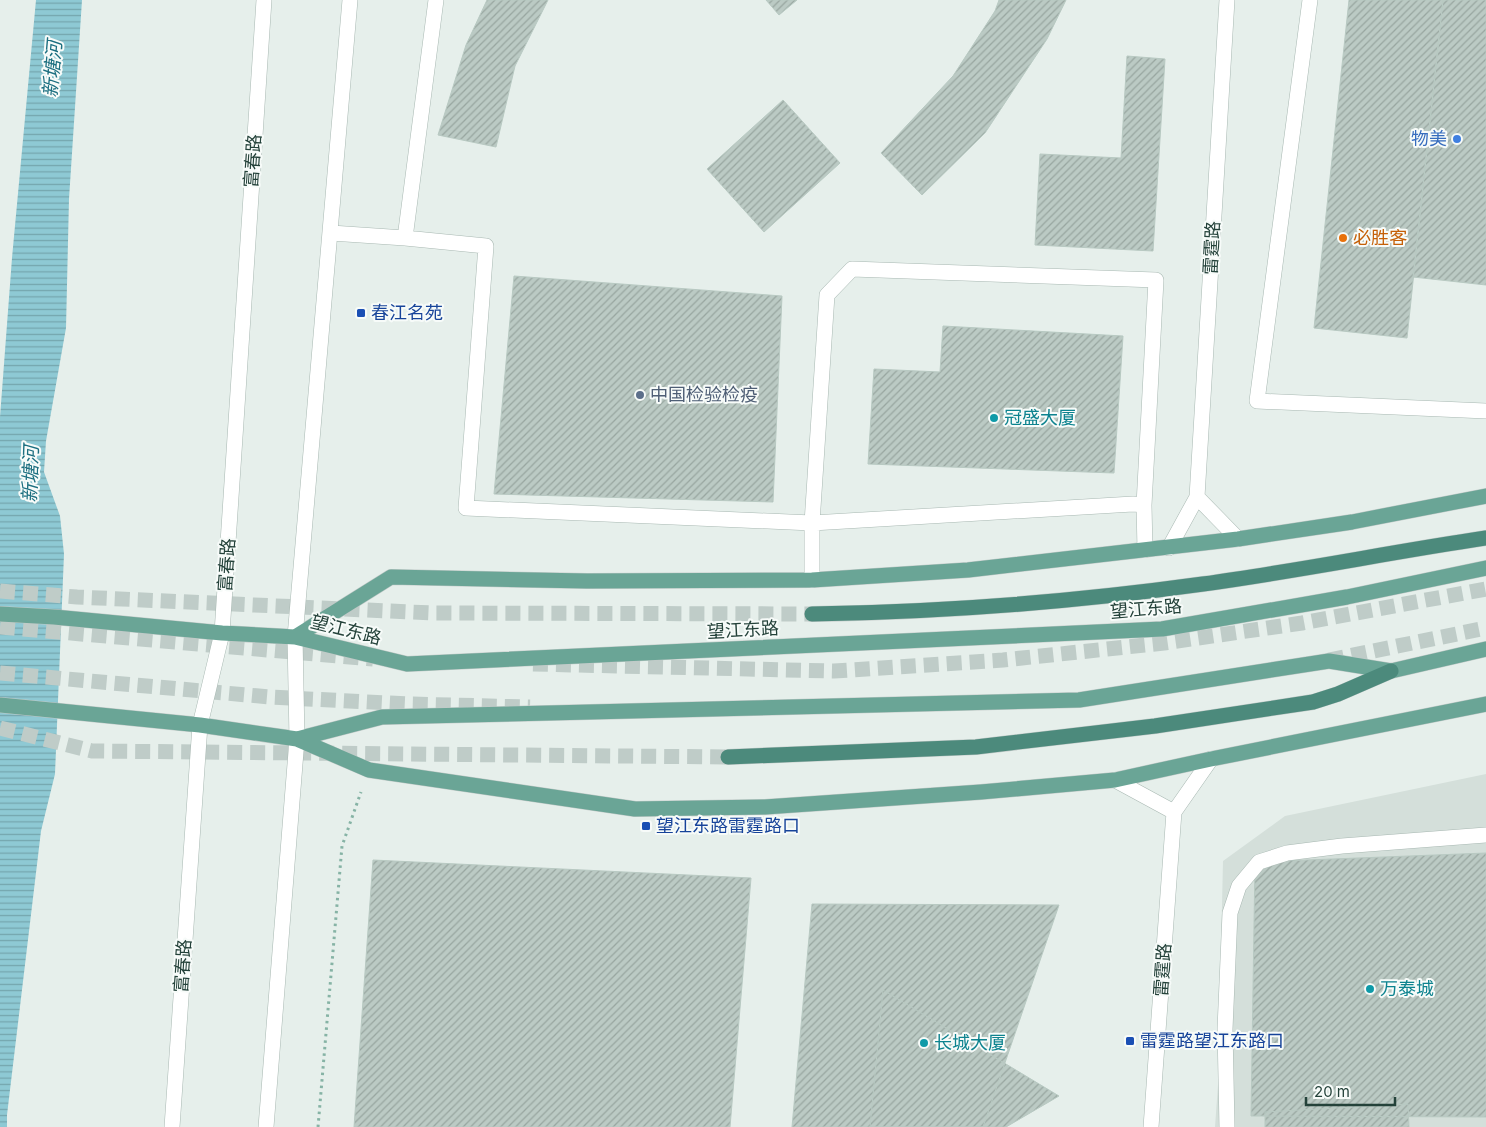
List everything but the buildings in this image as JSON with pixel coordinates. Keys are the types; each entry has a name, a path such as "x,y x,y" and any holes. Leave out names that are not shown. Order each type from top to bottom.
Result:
{"highway":[{"path":"812,614 882,613 1049,603 1317,568 1486,538"},
{"path":"728,757 976,747 1155,726 1313,702 1338,694 1391,671"}],"main road":[{"path":"295,637 391,577 587,581 812,580 968,570 1238,539 1352,522 1486,496"},
{"name":"望江东路","path":"0,614 222,633 295,637 407,664 1162,629 1347,597 1486,568"},
{"path":"297,739 382,717 1079,700 1329,661 1391,671 1486,649"},
{"path":"0,705 200,725 297,739 369,770 636,809 765,807 981,792 1114,780 1211,758 1486,704"}],"street":[{"name":"富春路","path":"172,1127 200,725 222,633 264,0"},
{"path":"266,1127 297,739 295,637 350,0"},
{"path":"405,238 436,0"},
{"name":"雷霆路","path":"1169,548 1197,497 1227,0"},
{"path":"1310,0 1257,401 1486,411"},
{"path":"331,233 486,246 466,508 812,523 1133,504 1144,505"},
{"path":"812,580 812,523 827,295 852,269 1156,280 1144,505 1145,550"},
{"path":"1197,497 1238,539"},
{"path":"1114,780 1174,812 1211,758"},
{"name":"雷霆路","path":"1151,1127 1174,812"},
{"path":"1227,1127 1225,1030 1230,913 1239,886 1259,862 1287,853 1342,846 1486,835"}],"path":[{"path":"318,1127 342,846 369,770"}],"shaded area":[{"name":"万泰城","path":"1486,774 1486,1127 1215,1127 1218,1085 1223,861 1285,816"}],"water":[{"name":"新塘河","path":"36,0 82,0 69,199 66,328 46,441 44,472 60,516 64,554 55,774 41,831 7,1127 0,1127 0,417 12,258"}],"tunnel":[{"path":"533,664 834,671 1003,660 1164,643 1302,623 1486,589"},
{"path":"0,591 77,597 433,613 812,614"},
{"path":"0,627 373,659"},
{"path":"1329,660 1486,628"},
{"path":"0,673 270,697 409,704 530,707"},
{"path":"0,728 92,751 728,757"}],"place":[{"name":"物美","path":"1457,139"},
{"name":"必胜客","path":"1343,238"},
{"name":"春江名苑","path":"361,313"},
{"name":"中国检验检疫","path":"640,395"},
{"name":"冠盛大厦","path":"994,418"},
{"name":"望江东路雷霆路口","path":"646,826"},
{"name":"万泰城","path":"1370,989"},
{"name":"雷霆路望江东路口","path":"1130,1041"},
{"name":"长城大厦","path":"924,1043"}]}
